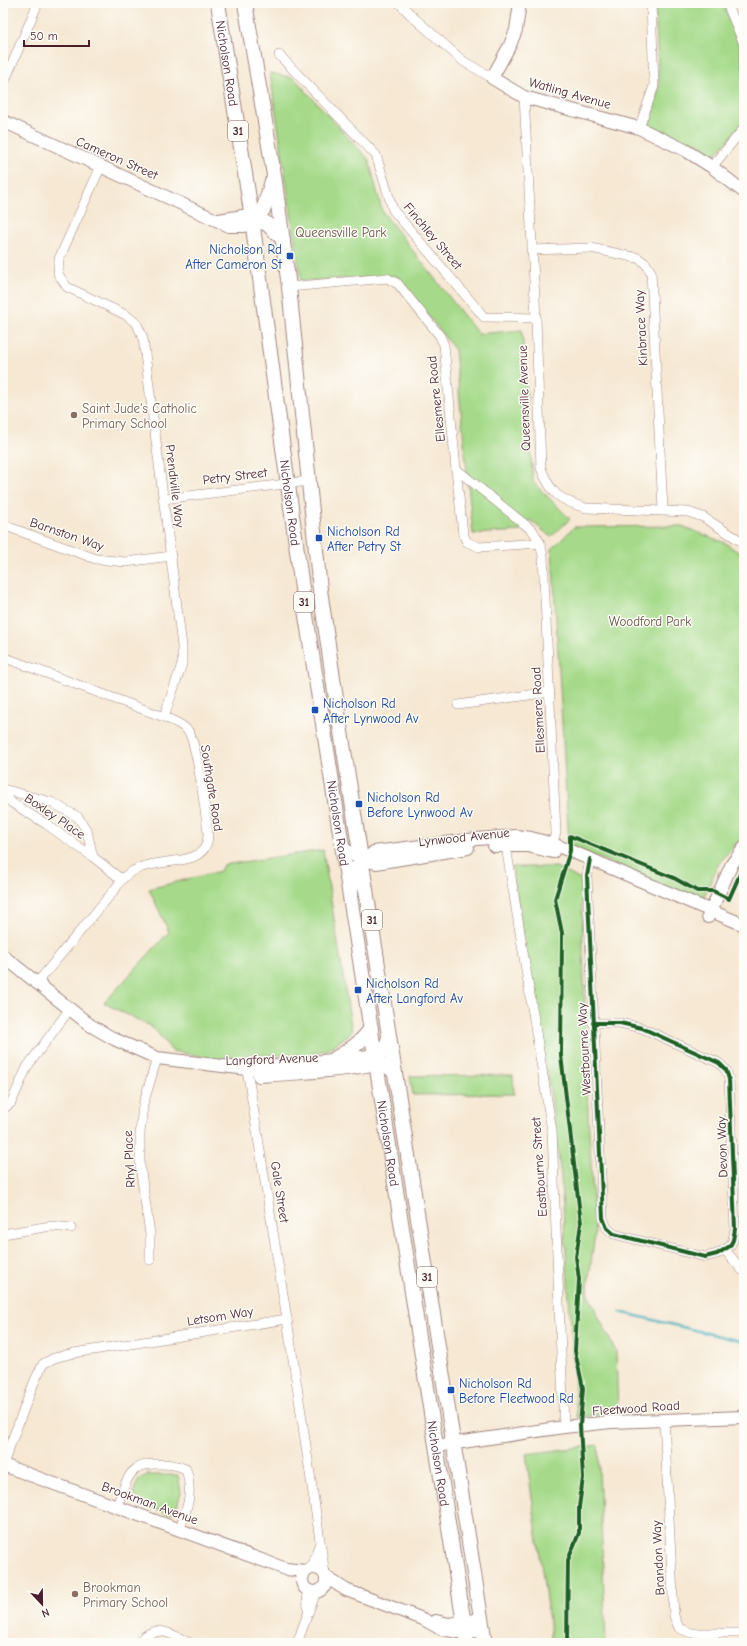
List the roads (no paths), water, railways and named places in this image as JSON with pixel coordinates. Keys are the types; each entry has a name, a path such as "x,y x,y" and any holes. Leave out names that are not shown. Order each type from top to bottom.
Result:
{"main road":[{"name":"Nicholson Road","path":"218,3 252,221 304,603 465,1632"},
{"name":"Nicholson Road","path":"245,3 274,175 290,287 320,590 483,1630"},
{"path":"252,221 263,210 274,175"},
{"path":"252,221 266,223 283,239"},
{"path":"331,1061 363,1039 371,1028"}],"street":[{"path":"3,85 38,3"},
{"name":"Watling Avenue","path":"399,3 412,17 463,61 524,96 639,128 685,150 712,167 744,192"},
{"path":"492,78 510,45 516,30 520,3"},
{"path":"639,128 654,86 651,3"},
{"path":"727,3 744,44"},
{"name":"Finchley Street","path":"279,56 376,155 393,210 484,317 536,318"},
{"name":"Queensville Avenue","path":"524,96 531,250 536,318 540,468 549,487 561,499 586,508 688,512 703,517 744,543"},
{"name":"Cameron Street","path":"3,121 220,220 243,216 252,221"},
{"path":"712,167 744,128"},
{"name":"Prendiville Way","path":"101,166 59,259 58,274 67,287 126,315 137,324 143,338 182,646 182,664 164,717"},
{"name":"Kinbrace Way","path":"531,250 591,248 638,258 646,264 651,272 663,510"},
{"name":"Ellesmere Road","path":"290,287 386,278 398,284 440,336 444,345 462,534 467,542 479,547 540,543"},
{"name":"Ellesmere Road","path":"456,469 533,531 540,543 543,556 556,832 552,848"},
{"name":"Petry Street","path":"164,499 309,481"},
{"name":"Barnston Way","path":"3,524 96,559 126,562 171,556"},
{"name":"Southgate Road","path":"3,657 181,724 188,731 192,740 208,832 206,845 199,854 191,858 138,867 121,879 116,888 37,984"},
{"path":"458,705 550,692"},
{"name":"Boxley Place","path":"3,789 51,802 78,816 87,831 93,857"},
{"name":"Boxley Place","path":"3,794 12,803 46,824 121,879"},
{"name":"Lynwood Avenue","path":"362,860 374,852 531,838 710,914 744,925"},
{"name":"Eastbourne Street","path":"505,841 552,1131 564,1427"},
{"path":"342,848 362,860 356,867 351,901"},
{"path":"710,914 732,864 744,848"},
{"name":"Westbourne Way","path":"589,862 587,876 603,1218 607,1228 614,1234 705,1257 725,1250"},
{"name":"Lynwood Avenue","path":"710,914 744,933"},
{"name":"Langford Avenue","path":"3,956 69,1010 114,1039 186,1069 224,1075 369,1056 396,1075"},
{"path":"3,1109 11,1103 27,1067 69,1010"},
{"name":"Devon Way","path":"593,1024 620,1023 642,1028 719,1063 726,1070 729,1079 735,1229 733,1240 725,1250"},
{"path":"376,1060 381,1055 390,1035"},
{"name":"Rhyl Place","path":"150,1260 150,1234 140,1166 140,1133 143,1105 157,1058"},
{"name":"Langford Avenue","path":"248,1072 343,1069 372,1065 376,1060"},
{"name":"Gale Street","path":"248,1072 287,1319"},
{"path":"3,1234 51,1226 71,1228"},
{"path":"725,1250 742,1270"},
{"path":"287,1319 320,1541 315,1580 308,1614 297,1643"},
{"name":"Letsom Way","path":"3,1465 35,1380 43,1364 54,1358 74,1353 287,1319"},
{"name":"Fleetwood Road","path":"436,1446 564,1427 664,1419 744,1417"},
{"name":"Brandon Way","path":"664,1419 674,1616 679,1628 691,1633 744,1633"},
{"path":"117,1506 129,1475 136,1467 145,1464 174,1464 186,1469 190,1486 187,1507 179,1530"},
{"name":"Brookman Avenue","path":"3,1465 315,1580 346,1590 423,1619 441,1629 465,1632 483,1630"},
{"path":"315,1580 320,1541"},
{"path":"138,1643 150,1633 159,1630 190,1643"}],"waterway":[{"path":"620,1312 744,1342"}],"place":[{"name":"Nicholson Rd After Cameron St","path":"290,256"},
{"name":"Saint Jude's Catholic Primary School","path":"74,415"},
{"name":"Nicholson Rd After Petry St","path":"319,538"},
{"name":"Nicholson Rd After Lynwood Av","path":"315,710"},
{"name":"Nicholson Rd Before Lynwood Av","path":"359,804"},
{"name":"Nicholson Rd After Langford Av","path":"358,990"},
{"name":"Nicholson Rd Before Fleetwood Rd","path":"451,1390"},
{"name":"Brookman Primary School","path":"75,1594"}],"park label":[{"name":"Queensville Park","path":"341,232"},
{"name":"Woodford Park","path":"650,621"}]}
